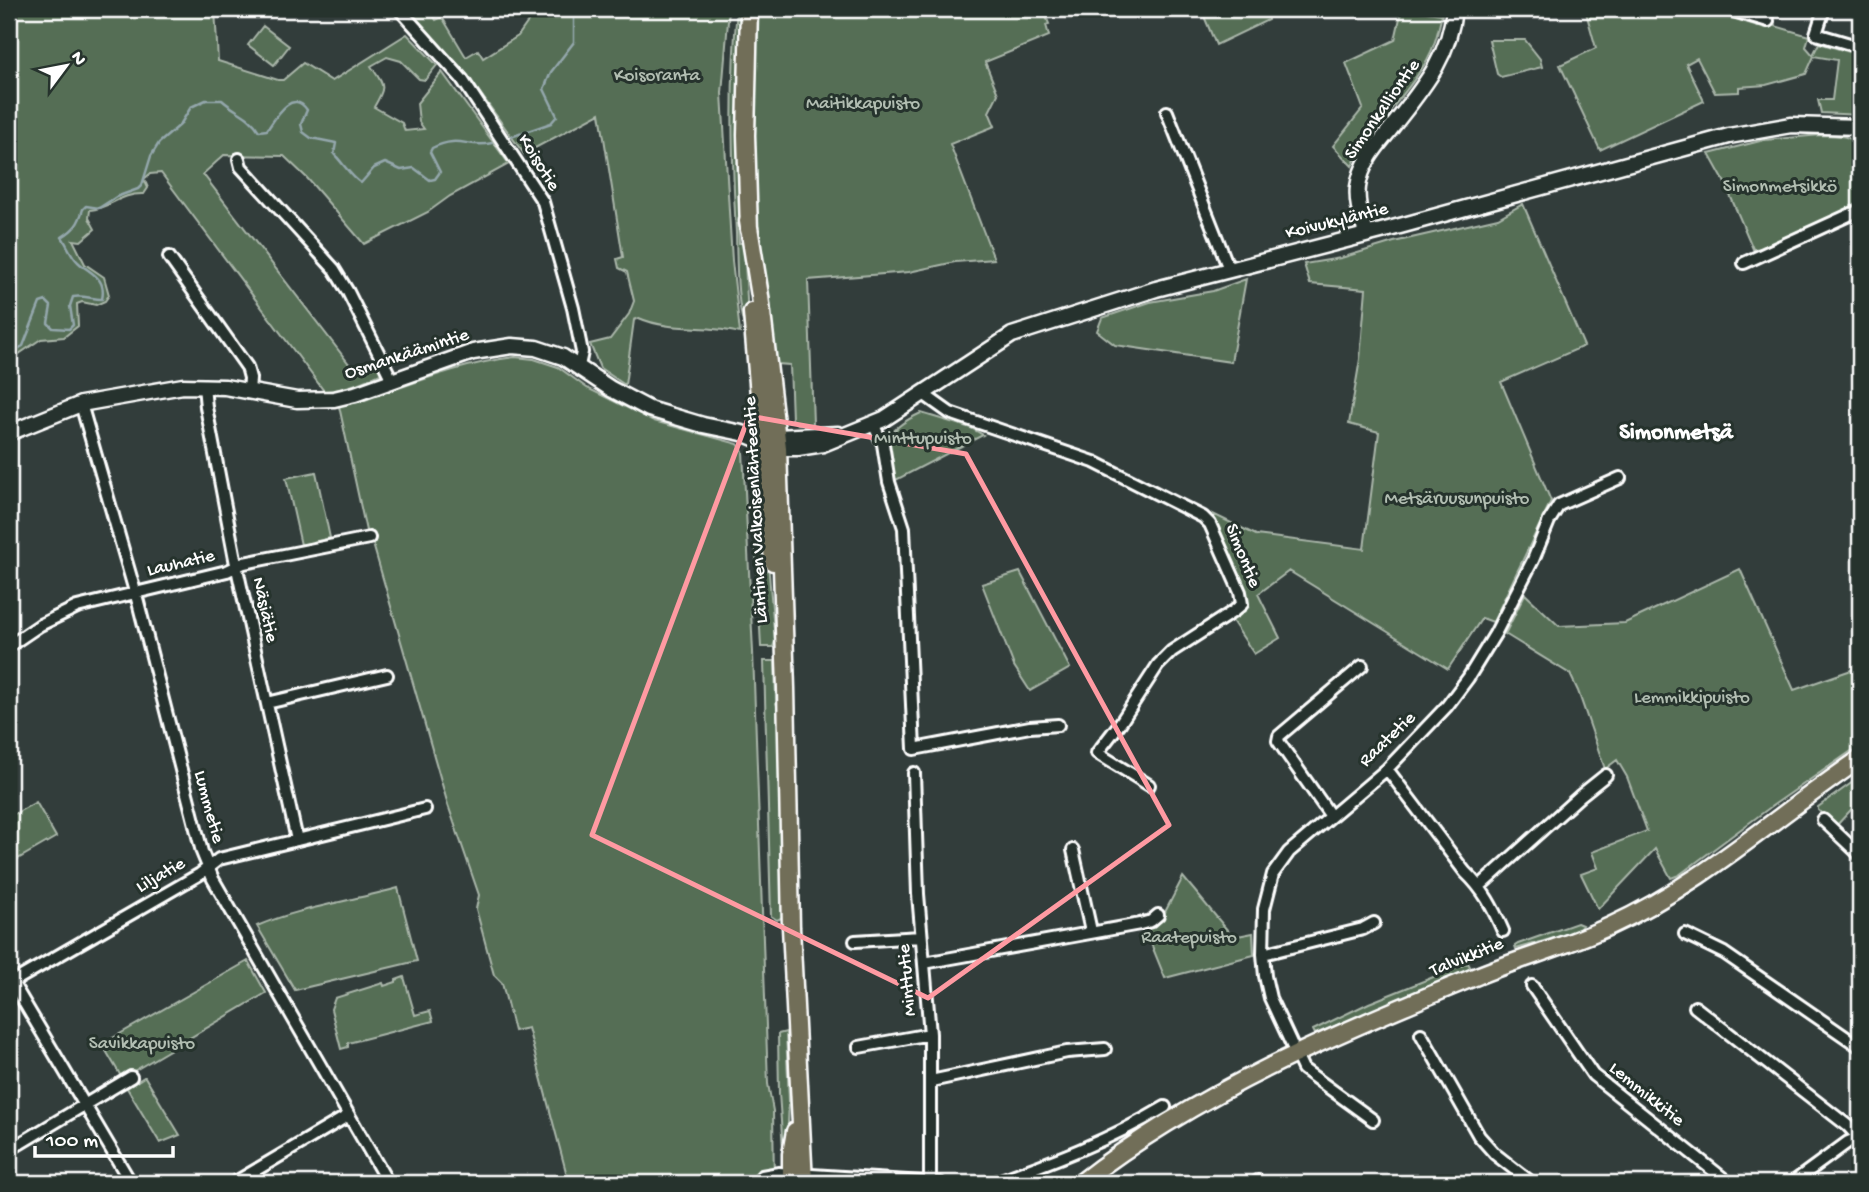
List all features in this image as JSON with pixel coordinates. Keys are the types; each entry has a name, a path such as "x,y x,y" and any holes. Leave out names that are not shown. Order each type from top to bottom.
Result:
{"main road":[{"name":"Läntinen Valkoisenlähteentie","path":"749,9 746,82 751,307 772,442 775,577 785,714 799,1108 791,1154 797,1178"},
{"name":"Simonkalliontie","path":"1366,234 1357,196 1362,171 1380,142 1432,76 1446,46 1454,9"},
{"name":"Koivukyläntie","path":"772,442 798,448 823,444 873,424 1012,335 1156,289 1740,133 1791,125 1860,127"},
{"name":"Osmankäämintie","path":"9,433 80,404 183,386 225,387 249,393 317,401 355,394 473,352 512,346 549,352 579,366 611,389 649,409 772,442"},
{"name":"Talvikkitie","path":"1080,1183 1120,1154 1189,1111 1296,1055 1477,976 1611,926 1657,901 1715,865 1860,759"}],"street":[{"name":"Koisotie","path":"399,9 463,79 536,188 548,214 573,308 582,352 579,366"},
{"path":"1824,9 1816,34 1860,47"},
{"path":"1733,10 1768,21"},
{"path":"1167,112 1229,269"},
{"path":"239,159 242,167 334,269 392,380"},
{"path":"1744,263 1860,210"},
{"path":"169,257 247,367 250,378 249,393"},
{"name":"Näsiätie","path":"204,386 237,567 297,841"},
{"name":"Simontie","path":"922,393 950,413 1094,462 1203,517 1210,524 1240,593 1242,604 1172,651 1157,665 1121,722 1097,753 1149,785"},
{"name":"Lummetie","path":"80,404 136,593 195,832 208,867 388,1183"},
{"path":"873,424 883,444 889,482 904,528 914,749 1030,727 1059,725"},
{"name":"Raatetie","path":"1373,1120 1303,1069 1270,998 1263,954 1265,909 1273,874 1289,852 1387,769 1447,706 1468,678 1507,613 1559,505 1620,478"},
{"name":"Lauhatie","path":"9,646 66,611 244,563 369,538"},
{"path":"1330,815 1278,741 1279,736 1362,666"},
{"path":"267,703 387,675"},
{"path":"1387,769 1465,872 1480,886 1492,904 1503,932"},
{"name":"Minttutie","path":"914,773 921,937 930,1034 930,1183"},
{"path":"1480,886 1606,775"},
{"name":"Liljatie","path":"12,982 219,859 425,809"},
{"path":"1823,820 1860,855"},
{"path":"1073,850 1091,931"},
{"path":"924,963 1151,921 1158,915"},
{"path":"1263,954 1363,929 1374,923"},
{"path":"1685,934 1724,953 1860,1046"},
{"path":"855,941 921,937"},
{"path":"9,967 12,982 131,1183"},
{"name":"Lemmikkitie","path":"1532,986 1593,1075 1729,1183"},
{"path":"1695,1007 1859,1137 1792,1183"},
{"path":"859,1047 930,1034"},
{"path":"1421,1034 1479,1136 1495,1154 1532,1183"},
{"path":"931,1081 1067,1052 1105,1049"},
{"path":"9,1132 13,1148 131,1077"},
{"path":"992,1183 1109,1139 1165,1107"},
{"path":"234,1183 349,1115"},
{"path":"762,1180 773,1173 797,1178 940,1183"}],"highlighted area":[{"path":"749,416 966,454 1169,825 928,998 592,835"}],"green space":[{"path":"9,9 215,9 218,61 278,80 283,80 303,63 332,81 407,34 437,65 425,80 419,79 401,61 387,57 371,66 382,86 374,107 402,123 405,131 424,129 419,122 417,103 442,72 509,164 450,196 428,212 364,244 307,178 284,156 224,155 203,174 353,369 356,371 379,360 385,372 363,382 324,391 161,173 150,174 144,179 148,188 144,194 128,196 90,210 89,218 95,229 81,241 73,240 85,264 104,277 109,295 105,301 96,305 82,302 77,304 78,326 64,337 41,339 16,356 9,352"},
{"name":"Koisoranta","path":"406,9 429,9 436,20 442,17 466,57 478,50 483,58 518,36 537,9 729,9 722,93 732,261 740,333 676,327 639,318 634,320 625,385 600,368 590,344 610,339 629,314 634,301 627,272 619,268 617,259 623,257 600,113 524,154 464,71"},
{"path":"737,9 744,9 743,224 738,224 739,243 744,243 748,318 746,334 740,309 733,177"},
{"name":"Maitikkapuisto","path":"759,9 1043,9 1049,24 1046,25 1049,36 985,62 998,94 989,112 995,126 950,144 994,259 955,262 909,272 808,280 813,424 798,424 792,419 790,365 777,364 761,253 753,139 753,86"},
{"path":"1201,9 1267,9 1268,20 1216,45"},
{"path":"1402,9 1442,14 1434,44 1418,74 1369,138 1352,166 1333,146 1363,108 1346,63 1395,40"},
{"path":"1585,9 1702,9 1758,26 1765,23 1809,36 1806,47 1813,55 1819,43 1860,55 1860,115 1821,113 1818,100 1832,100 1837,60 1814,56 1806,74 1766,85 1739,87 1739,92 1715,93 1697,58 1686,64 1704,101 1600,150 1560,65 1596,48"},
{"path":"263,26 289,46 274,65 248,45"},
{"path":"1489,40 1525,40 1540,59 1542,67 1501,77 1497,74"},
{"name":"Simonmetsikkö","path":"1821,135 1848,138 1860,150 1860,206 1771,243 1765,248 1753,249 1724,181 1709,154 1764,140"},
{"name":"Metsäruusunpuisto","path":"1523,204 1584,346 1501,382 1551,501 1493,622 1482,618 1448,669 1289,571 1258,594 1280,638 1254,654 1231,619 1238,615 1248,602 1213,514 1256,535 1364,549 1379,432 1349,424 1360,359 1366,289 1310,284 1304,264 1341,258 1394,242 1498,218"},
{"path":"1246,279 1231,362 1115,345 1097,331 1102,318 1150,302 1213,291"},
{"path":"515,357 534,359 558,367 587,388 654,421 738,444 743,451 774,1182 569,1183 528,1028 514,1031 502,983 494,975 476,909 479,895 448,805 371,537 366,531 339,406 458,369"},
{"name":"Minttupuisto","path":"921,413 971,428 983,435 894,481 890,439 899,426"},
{"path":"316,472 330,538 301,545 286,478"},
{"path":"755,530 765,530 775,641 773,647 761,647"},
{"name":"Lemmikkipuisto","path":"1740,569 1794,690 1860,667 1860,745 1679,875 1671,878 1655,849 1598,909 1581,874 1598,868 1592,852 1647,831 1627,777 1617,760 1605,769 1570,674 1505,634 1525,594 1559,626 1625,623"},
{"path":"1020,572 1070,668 1030,691 1014,666 982,584"},
{"path":"764,661 775,661 776,702 779,713 785,916 777,920 771,916"},
{"path":"1860,777 1860,800 1836,826 1818,807"},
{"path":"36,802 56,837 9,864 9,817"},
{"name":"Raatepuisto","path":"1183,877 1233,937 1253,933 1254,955 1165,978 1144,926 1161,920"},
{"path":"398,888 417,961 295,990 257,926 309,909"},
{"path":"1577,923 1582,925 1578,931 1516,949 1518,944"},
{"name":"Savikkapuisto","path":"248,961 266,993 122,1078 102,1044"},
{"path":"1468,963 1472,970 1315,1034 1313,1030 1369,1003"},
{"path":"404,977 415,1015 430,1011 433,1021 348,1043 348,1047 341,1049 331,1009 335,998 383,983 384,986"},
{"path":"786,1032 789,1101 787,1149 783,1149 778,1034"},
{"path":"145,1077 180,1135 160,1143 127,1088"}],"waterway":[{"path":"508,138 551,123 557,116 544,89 551,72 574,42 574,9"},
{"path":"9,348 12,352 23,346 40,303 46,301 51,306 48,323 53,328 69,329 73,325 70,306 73,297 102,299 100,281 82,266 62,237 76,225 86,206 99,208 116,197 138,189 159,143 180,125 191,107 206,100 222,100 247,117 259,131 267,130 290,103 301,104 307,110 301,124 303,132 311,138 336,143 334,154 361,183 374,168 385,163 401,170 414,168 430,180 435,179 440,172 430,152 432,148 450,142 492,143"}],"district":[{"name":"Simonmetsä","path":"1676,433"}]}
